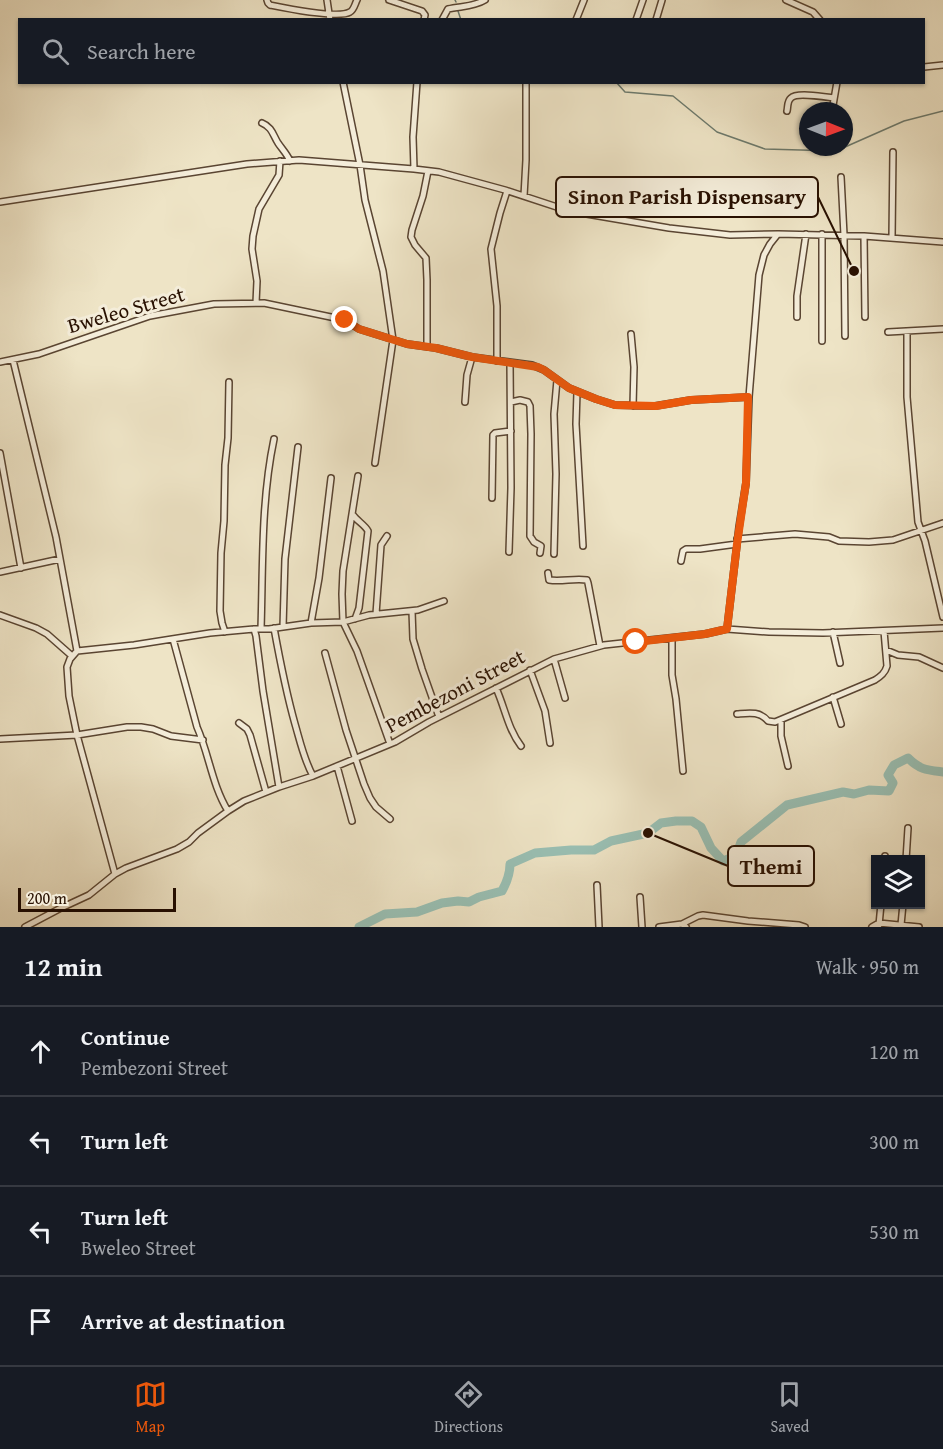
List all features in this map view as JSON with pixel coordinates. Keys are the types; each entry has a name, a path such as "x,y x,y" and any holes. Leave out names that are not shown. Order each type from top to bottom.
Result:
{"street":[{"path":"267,0 270,5 330,17 352,11 357,0"},
{"path":"327,0 330,17"},
{"path":"389,0 422,11 424,18"},
{"path":"443,18 448,9 476,5 485,0"},
{"path":"577,18 584,0"},
{"path":"637,18 643,0"},
{"path":"657,18 662,0"},
{"path":"786,0 813,12 818,18"},
{"path":"925,67 943,65"},
{"path":"343,84 365,200 383,271 393,340 375,463"},
{"path":"414,168 413,137 417,84"},
{"path":"524,196 526,84"},
{"path":"833,102 837,84"},
{"path":"787,111 788,101 796,95 834,98"},
{"path":"262,123 272,131 290,161"},
{"path":"892,238 893,152"},
{"path":"256,303 257,281 252,249 253,236 259,209 279,176 280,161"},
{"path":"0,202 247,164 290,161 414,168 439,172 569,211 669,228 730,235 822,234 943,242"},
{"path":"427,347 426,258 411,237 428,171"},
{"path":"841,177 845,336"},
{"path":"497,361 497,306 491,249 507,191"},
{"path":"727,629 746,483 748,397 759,275 764,255 778,234"},
{"path":"797,317 797,297 806,234"},
{"path":"822,234 822,341"},
{"path":"864,236 865,317"},
{"name":"Bweleo Street","path":"0,362 39,354 150,316 214,304 256,303 345,320 359,329 407,344 538,367 577,392 615,405 656,406 691,400 748,397"},
{"path":"888,332 943,329"},
{"path":"907,331 907,398 918,522 929,556 943,617"},
{"path":"631,334 634,367 633,406"},
{"path":"465,402 467,375 472,357"},
{"path":"13,360 60,559 74,653 67,667 69,696 77,735 115,874"},
{"path":"508,552 511,488 510,363"},
{"path":"554,554 556,474 554,414 557,380"},
{"path":"225,632 220,611 229,382"},
{"path":"577,392 576,424 583,546"},
{"path":"511,402 525,400 530,406 530,536 541,546 540,553"},
{"path":"492,498 493,435 510,431"},
{"path":"261,629 266,494 274,439"},
{"path":"283,627 285,559 298,447"},
{"path":"0,453 21,568"},
{"path":"358,476 343,571 341,610 343,622 362,664 390,744"},
{"path":"311,623 331,478"},
{"path":"353,515 368,531 359,608 355,619"},
{"path":"681,561 683,551 686,549 700,549 795,534 829,537 839,541 893,540 943,523"},
{"path":"376,614 381,545 387,536"},
{"path":"0,572 60,559"},
{"path":"548,573 548,578 552,581 586,580 600,646"},
{"path":"0,615 48,634 74,653 225,632 343,622 376,614 418,610 444,601"},
{"path":"412,611 413,639 439,717"},
{"path":"274,628 286,690 301,744 313,776"},
{"name":"Pembezoni Street","path":"25,927 89,895 126,868 177,849 244,801 313,776 390,744 554,659 600,646 705,634 727,629 769,632 833,632 943,628"},
{"path":"254,629 279,787"},
{"path":"737,714 759,713 771,722 781,720 875,680 882,675 887,666 884,631"},
{"path":"833,632 840,663"},
{"path":"672,638 672,675 683,771"},
{"path":"173,639 197,727 219,793 228,811"},
{"path":"886,650 904,657 919,657 943,668"},
{"path":"326,653 355,759 370,798 390,819"},
{"path":"554,659 565,698"},
{"path":"530,670 545,711 550,744"},
{"path":"496,688 514,736 521,746"},
{"path":"833,697 841,724"},
{"path":"781,720 781,736 788,766"},
{"path":"239,723 247,729 250,735 266,792"},
{"path":"0,740 77,735 141,727 171,736 203,740"},
{"path":"337,766 352,821"},
{"path":"906,855 908,828"},
{"path":"597,885 599,927"},
{"path":"640,897 642,927"},
{"path":"879,925 881,909"},
{"path":"902,925 903,909"},
{"path":"659,927 684,925 698,915 804,927"},
{"path":"872,927 879,925 919,927"}],"waterway":[{"path":"458,11 460,18"},
{"path":"618,84 625,92 673,96 717,132 765,149 836,151 904,121 943,111"},
{"path":"359,927 385,914 417,912 442,903 469,902 502,891 508,878 510,864 535,853 594,850 611,841 648,833 661,823 692,821 701,827 711,848 723,861 736,856 741,842 787,805 843,792 854,794 869,790 889,791 893,783 888,775 894,765 908,758 924,769 943,772"}],"place":[{"name":"Sinon Parish Dispensary","path":"854,271"},
{"name":"Themi","path":"648,833"}],"route":[{"path":"345,320 359,329 407,344 472,357 532,365 544,370 569,388 615,405 656,406 691,400 748,397 746,483 727,629 705,634 636,642"}]}
